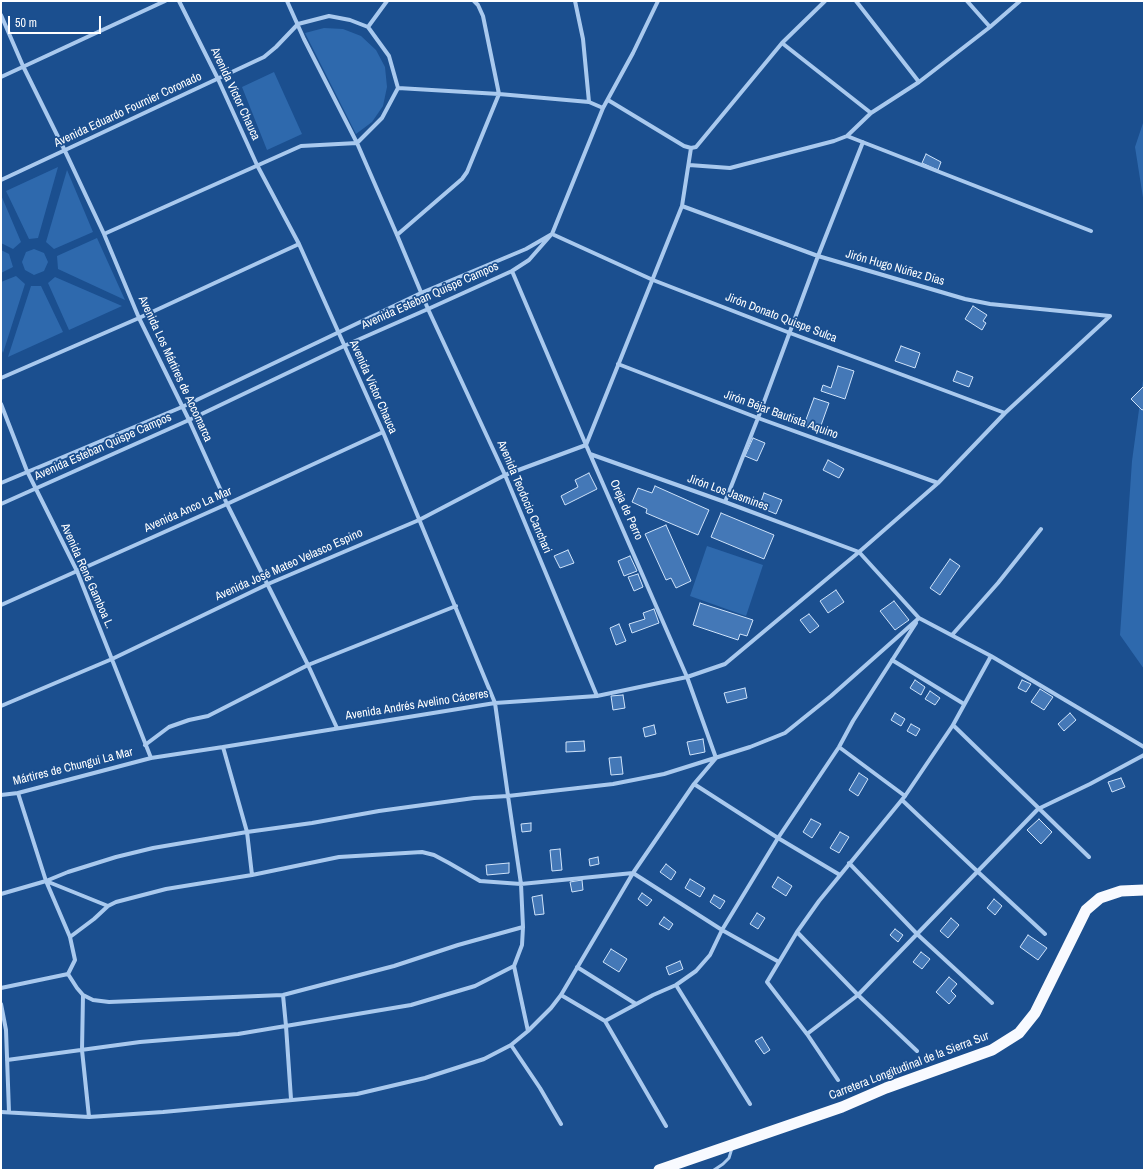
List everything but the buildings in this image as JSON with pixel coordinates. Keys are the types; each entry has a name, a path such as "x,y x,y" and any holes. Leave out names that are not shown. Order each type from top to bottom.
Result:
{"highway":[{"name":"Carretera Longitudinal de la Sierra Sur","path":"659,1170 842,1107 886,1088 992,1050 1019,1033 1035,1013 1086,910 1100,898 1121,891 1144,890"}],"street":[{"path":"1,77 165,1"},
{"name":"Avenida Víctor Chauca","path":"179,1 218,79 257,166 298,244 383,432 418,520 456,606 495,703 522,884 522,945 514,966"},
{"name":"Avenida Teodocio Canchari","path":"287,1 304,39 357,143 428,309 505,475 597,696"},
{"path":"368,27 386,1"},
{"path":"397,235 462,179 467,172 499,94 483,16 478,5 474,1"},
{"path":"575,1 583,39 589,102"},
{"name":"Avenida Esteban Quispe Campos","path":"1,504 189,420 344,346 512,271 529,260 552,234 603,108 659,1"},
{"path":"608,100 684,146 691,148 696,147 782,43 825,1"},
{"path":"856,1 919,82"},
{"path":"967,1 990,27"},
{"path":"688,165 730,168 834,141 847,136 871,113 919,82 990,27 1020,1"},
{"name":"Avenida Los Mártires de Accomarca","path":"1,15 23,66 104,234 139,318 189,420 227,504 308,665 337,728"},
{"path":"104,234 301,146 357,143 382,118 398,88 389,56 368,27 350,20 328,16 298,24"},
{"name":"Avenida Eduardo Fournier Coronado","path":"1,180 264,57 298,24"},
{"path":"782,43 871,113"},
{"path":"398,88 499,94 589,102 603,108"},
{"path":"847,136 1091,231"},
{"path":"725,502 818,256 863,142"},
{"path":"586,445 682,206 691,148"},
{"name":"Jirón Hugo Núñez Días","path":"682,206 818,256 965,299 990,304 1110,316"},
{"path":"1,483 182,407 421,293 526,249 552,234"},
{"name":"Jirón Donato Quispe Sulca","path":"552,234 653,280 1005,414"},
{"path":"1,378 139,318 298,244"},
{"name":"Oreja de Perro","path":"512,271 687,677 716,758"},
{"name":"Avenida Andrés Avelino Cáceres","path":"151,758 495,703 597,696 687,677 725,664 859,552 938,483 1005,414 1110,316"},
{"name":"Jirón Béjar Bautista Aquino","path":"618,364 758,418 938,483"},
{"name":"Avenida René Gamboa L.","path":"1,404 27,471 77,571 151,758"},
{"name":"Avenida Anco La Mar","path":"1,605 227,504 383,432"},
{"name":"Avenida José Mateo Velasco Espino","path":"1,706 112,659 268,584 418,520 505,475 586,445"},
{"name":"Jirón Los Jasmines","path":"590,454 859,552"},
{"path":"952,635 998,583 1041,529"},
{"path":"859,552 920,618 991,656 1144,747"},
{"path":"145,745 169,728 189,720 208,716 308,665 456,606"},
{"path":"605,1021 653,995 676,985 696,971 710,955 722,930 778,838 839,746 852,721 920,618"},
{"path":"1,894 46,881 68,872 116,857 153,848 378,811 474,798 508,796 613,784 664,774 750,748 784,733 831,696 920,618"},
{"path":"838,1080 767,982 797,932 819,901 905,796 952,725 991,656"},
{"path":"892,660 964,704"},
{"path":"952,725 1089,857"},
{"path":"839,746 905,796"},
{"path":"223,747 247,832 252,875"},
{"path":"806,1034 858,995 1038,809 1144,756"},
{"name":"Mártires de Chungui La Mar","path":"1,795 18,793 151,758"},
{"path":"1,1112 89,1117 357,1094 425,1078 484,1059 511,1045 528,1031 551,1008 561,995 633,873 694,784 716,758"},
{"path":"694,784 778,838 840,875"},
{"path":"18,793 46,881 70,937 74,960 68,974"},
{"path":"902,800 1045,934"},
{"path":"70,937 94,919 108,906 116,902 166,889 252,875 340,857 422,852 434,855 480,881 522,884 633,873 722,930 779,962"},
{"path":"849,863 917,934 992,1003"},
{"path":"46,881 108,906"},
{"path":"68,974 83,995 93,1000 108,1002 283,995 394,966 458,945 523,928"},
{"path":"797,932 858,995 917,1051"},
{"path":"7,1060 140,1042 238,1034 412,1005 475,986 514,966 528,1031"},
{"path":"577,967 636,1004"},
{"path":"1,988 68,974"},
{"path":"676,985 750,1104"},
{"path":"83,995 82,1050 89,1117"},
{"path":"283,995 291,1099"},
{"path":"561,995 605,1021 666,1126"},
{"path":"1,1004 6,1030 9,1112"},
{"path":"511,1045 540,1088 561,1124"}],"lane":[{"path":"714,1170 729,1158 733,1144"}],"shaded area":[{"path":"324,28 343,29 361,36 376,50 385,67 387,87 383,106 372,122 356,134 305,33"},
{"path":"274,72 302,134 267,150 242,87"},
{"path":"1144,120 1144,204 1135,147"},
{"path":"58,167 38,238 29,239 6,191"},
{"path":"67,170 93,232 54,249 46,242"},
{"path":"1,195 21,242 13,249 1,243"},
{"path":"97,238 125,300 58,269 57,256"},
{"path":"34,249 44,253 48,262 44,271 34,275 25,270 22,262 26,252"},
{"path":"1,250 9,254 13,267 1,273"},
{"path":"16,276 25,284 3,353 1,348 1,282"},
{"path":"55,277 122,306 69,330 48,283"},
{"path":"31,286 41,286 63,332 8,357"},
{"path":"1144,373 1144,669 1120,635 1132,461"},
{"path":"707,546 763,565 746,616 690,596"}]}
